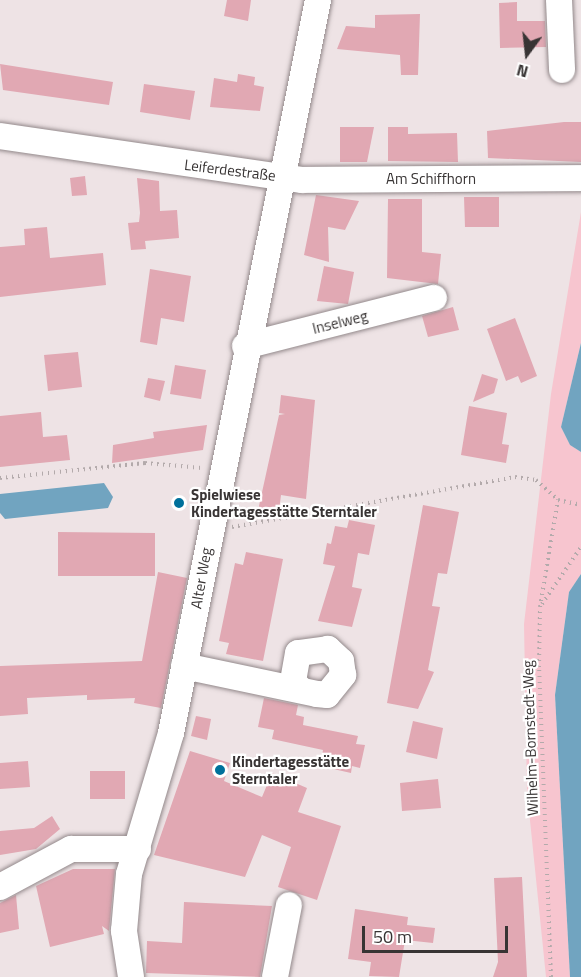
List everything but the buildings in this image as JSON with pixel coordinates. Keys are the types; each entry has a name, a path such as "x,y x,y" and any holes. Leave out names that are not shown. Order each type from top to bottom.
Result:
{"street":[{"name":"Leiferdestraße","path":"0,136 281,178 318,0"},
{"path":"559,0 562,70"},
{"name":"Am Schiffhorn","path":"281,178 581,178"},
{"name":"Alter Weg","path":"132,977 124,913 138,849 160,776 184,666 245,346 281,178"},
{"name":"Inselweg","path":"245,346 434,298"},
{"path":"184,666 301,690"},
{"path":"0,888 71,849 138,849"},
{"path":"275,977 289,905"}],"path":[{"path":"0,478 145,463 221,471"},
{"path":"211,524 243,529 515,477 536,480 558,500 581,505"},
{"name":"Wilhelm-Bornstedt-Weg","path":"552,977 540,607 558,500"},
{"path":"540,607 581,547"}],"shaded area":[{"path":"581,212 581,343 561,427 570,445 581,452 581,574 569,592 555,695 570,977 546,977 527,791 524,624 551,394"}],"water":[{"path":"581,343 581,452 570,445 561,427"},
{"path":"104,483 113,497 108,508 5,519 0,513 0,494"},
{"path":"581,574 581,977 570,977 555,695 569,592"}],"place":[{"name":"Spielwiese Kindertagesstätte Sterntaler","path":"179,503"},
{"name":"Kindertagesstätte Sterntaler","path":"220,770"}]}
